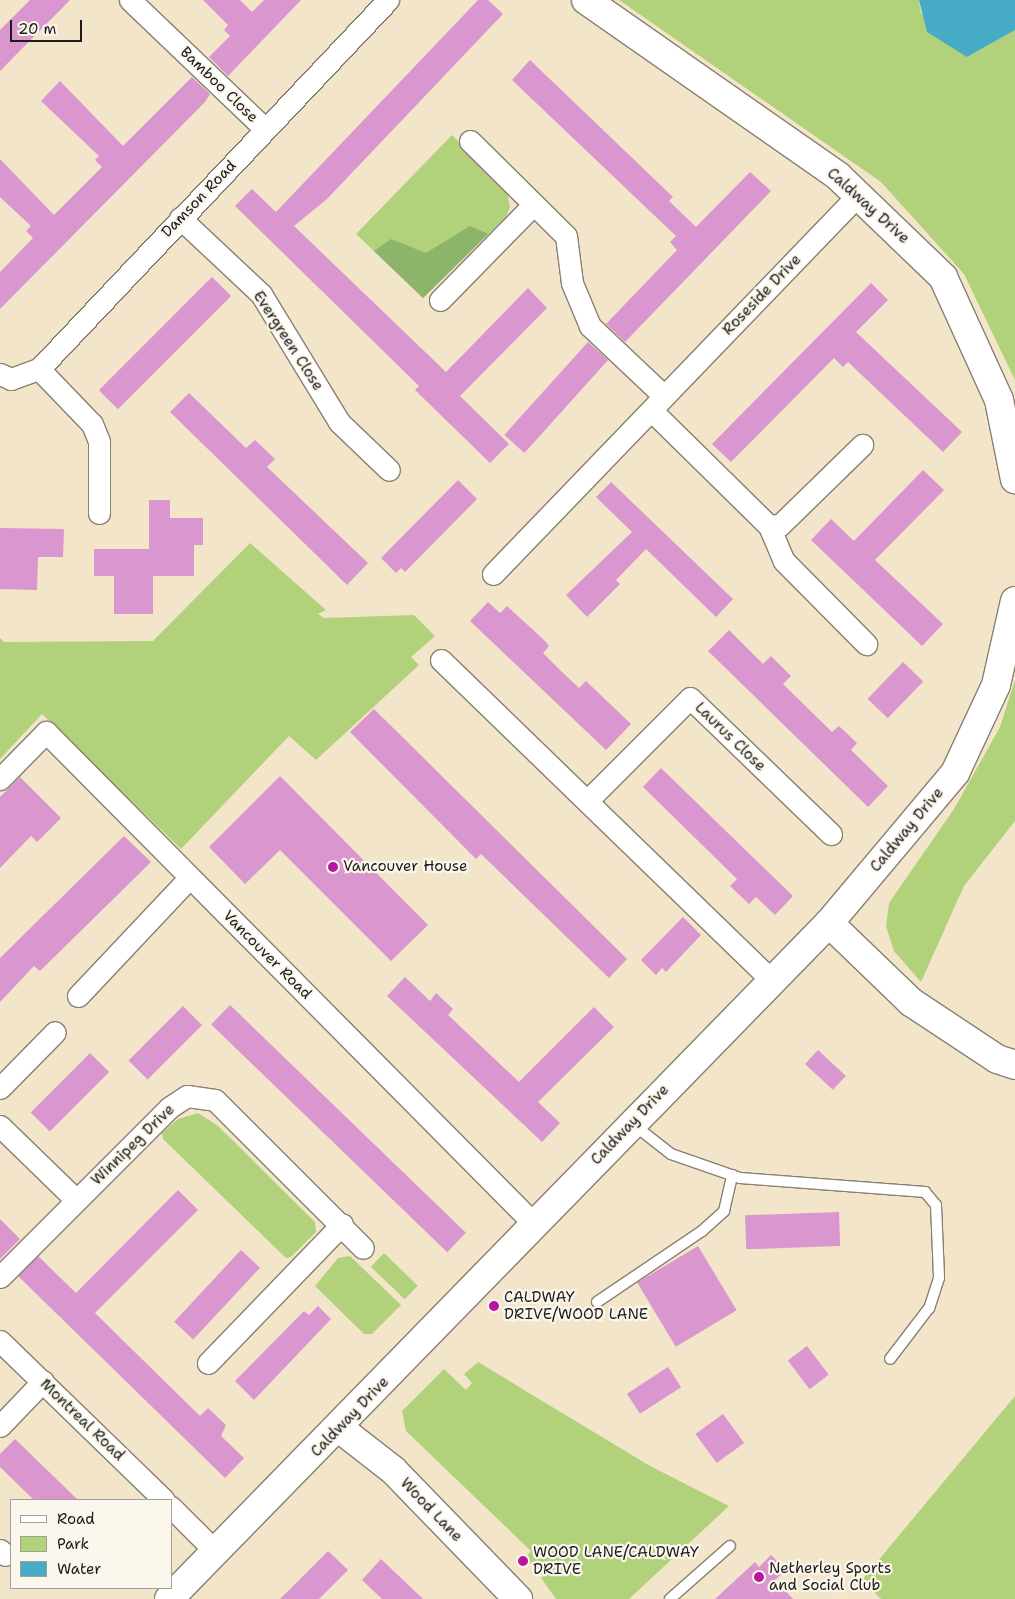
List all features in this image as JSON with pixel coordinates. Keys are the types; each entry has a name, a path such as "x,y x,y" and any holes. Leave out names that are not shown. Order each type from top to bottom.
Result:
{"street":[{"name":"Bamboo Close","path":"130,0 265,129"},
{"name":"Damson Road","path":"0,374 11,379 38,369 388,0"},
{"name":"Caldway Drive","path":"586,0 859,194 943,277 1000,400 1015,479"},
{"path":"470,141 566,236 572,283 590,326 769,526 784,561 866,644"},
{"name":"Roseside Drive","path":"493,574 859,194"},
{"path":"440,300 533,205"},
{"name":"Evergreen Close","path":"180,218 261,294 339,422 389,470"},
{"path":"38,369 92,424 99,441 99,513"},
{"path":"769,526 780,524 862,445"},
{"name":"Caldway Drive","path":"168,1599 339,1428 631,1123 829,923 955,773 996,685 1015,601"},
{"path":"442,660 772,981"},
{"name":"Laurus Close","path":"588,800 690,698 831,834"},
{"name":"Vancouver Road","path":"0,778 46,732 534,1224"},
{"path":"78,996 190,877"},
{"path":"829,923 910,1002 997,1059 1015,1065"},
{"path":"0,1088 55,1032"},
{"name":"Winnipeg Drive","path":"0,1278 170,1107 187,1096 215,1100 342,1224 363,1248"},
{"path":"0,1126 76,1200"},
{"path":"208,1363 342,1224"},
{"name":"Montreal Road","path":"0,1341 163,1499"},
{"path":"0,1426 43,1381"},
{"name":"Wood Lane","path":"339,1428 393,1470 518,1599"},
{"path":"172,1508 215,1551"}],"lane":[{"path":"631,1123 671,1154 732,1175 807,1186 925,1192 936,1205 939,1278 929,1308 890,1359"},
{"path":"597,1302 702,1231 724,1211 732,1175"},
{"path":"670,1599 730,1546"}],"green space":[{"path":"619,0 919,0 921,13 967,57 1015,30 1015,380 964,274 881,182"},
{"path":"452,135 507,191 510,207 506,217 423,298 356,234"},
{"path":"470,226 488,234 423,298 374,251 391,239 426,253"},
{"path":"250,543 326,610 318,614 324,618 414,615 435,636 411,657 419,665 316,760 289,736 181,849 42,714 0,759 0,638 4,642 153,641"},
{"path":"1015,680 1015,821 964,886 921,982 894,951 886,926 889,903 954,809 1000,727"},
{"path":"198,1113 218,1126 315,1222 316,1232 291,1257 286,1258 163,1139 162,1133 178,1119"},
{"path":"384,1253 418,1286 405,1299 371,1267"},
{"path":"350,1256 401,1305 372,1334 364,1334 315,1286 338,1258"},
{"path":"478,1362 650,1466 729,1506 629,1599 556,1599 526,1557 531,1551 406,1431 402,1411 444,1369 466,1390 472,1383 464,1374"},
{"path":"1015,1396 1015,1599 881,1599 862,1580"}],"water":[{"path":"919,0 1015,0 1015,30 967,57 927,32"}],"building":[{"path":"30,0 70,0 0,71 0,30"},
{"path":"203,0 240,0 252,12 264,0 301,0 228,76 209,57 230,36 224,30 228,25"},
{"path":"478,0 488,0 503,14 327,199 294,226 446,372 528,288 547,308 460,396 509,444 490,463 415,390 419,386 235,206 252,189 276,212"},
{"path":"530,60 673,197 669,201 696,227 750,172 771,191 625,342 606,324 677,250 670,242 676,236 512,80"},
{"path":"192,77 210,94 205,102 0,309 0,272 33,238 26,231 31,226 0,197 0,159 54,215 102,167 95,160 99,156 41,101 60,81 123,146"},
{"path":"212,277 231,296 118,409 99,390"},
{"path":"871,283 888,300 856,332 962,432 943,452 848,362 843,367 834,358 731,462 712,444"},
{"path":"588,342 608,360 524,453 504,435"},
{"path":"189,393 246,448 255,440 275,459 267,467 368,563 347,585 170,412"},
{"path":"923,470 944,490 875,560 943,624 922,646 811,540 831,519 854,541"},
{"path":"458,480 477,499 405,572 401,568 396,573 381,558"},
{"path":"611,482 733,599 716,617 646,549 616,580 620,584 587,617 566,595 632,532 596,497"},
{"path":"149,500 170,500 170,518 203,518 203,545 194,545 194,576 153,576 153,614 114,614 114,576 94,576 94,549 149,549"},
{"path":"0,528 64,529 63,557 38,557 37,590 0,589"},
{"path":"488,602 500,613 507,606 549,646 543,653 561,671 579,688 586,681 631,724 606,750 470,621"},
{"path":"729,630 763,664 771,656 791,676 783,684 832,732 839,726 857,743 851,750 888,786 868,807 708,651"},
{"path":"903,662 923,681 888,718 868,699"},
{"path":"374,709 627,959 609,978 481,854 476,859 350,732"},
{"path":"661,768 793,896 775,915 756,897 749,904 730,886 737,879 643,787"},
{"name":"Vancouver House","path":"280,776 428,925 391,961 280,850 245,884 209,847"},
{"path":"20,777 61,818 37,842 31,836 0,868 0,797"},
{"path":"124,836 151,862 40,971 34,966 0,1002 0,958"},
{"path":"683,917 701,935 666,972 662,968 656,975 641,960"},
{"path":"405,977 430,1001 436,993 453,1009 448,1015 519,1082 594,1007 614,1027 538,1102 560,1123 542,1142 387,996"},
{"path":"230,1005 466,1233 447,1252 211,1024"},
{"path":"183,1006 202,1025 148,1080 129,1060"},
{"path":"818,1050 846,1076 833,1090 805,1064"},
{"path":"90,1053 109,1072 50,1131 31,1112"},
{"path":"178,1190 198,1210 95,1313 200,1416 208,1408 226,1425 221,1436 244,1458 225,1478 18,1276 38,1256 76,1293"},
{"path":"839,1212 840,1246 746,1249 745,1215"},
{"path":"0,1219 20,1239 0,1259"},
{"path":"698,1246 737,1310 676,1347 637,1283"},
{"path":"241,1250 260,1268 193,1339 174,1322"},
{"path":"318,1306 331,1319 254,1400 235,1381 304,1311 309,1315"},
{"path":"807,1346 829,1375 809,1389 788,1360"},
{"path":"668,1367 681,1387 640,1414 627,1394"},
{"path":"723,1414 744,1443 717,1463 695,1434"},
{"path":"15,1439 77,1499 33,1499 0,1467 0,1454"},
{"path":"328,1551 348,1570 319,1599 280,1599"},
{"name":"Netherley Sports and Social Club","path":"771,1555 786,1570 775,1580 793,1599 715,1599 755,1562 759,1567"},
{"path":"381,1559 423,1599 382,1599 362,1580"}],"place":[{"name":"Vancouver House","path":"333,867"},
{"name":"CALDWAY DRIVE/WOOD LANE","path":"494,1306"},
{"name":"WOOD LANE/CALDWAY DRIVE","path":"523,1561"},
{"name":"Netherley Sports and Social Club","path":"759,1577"}]}
